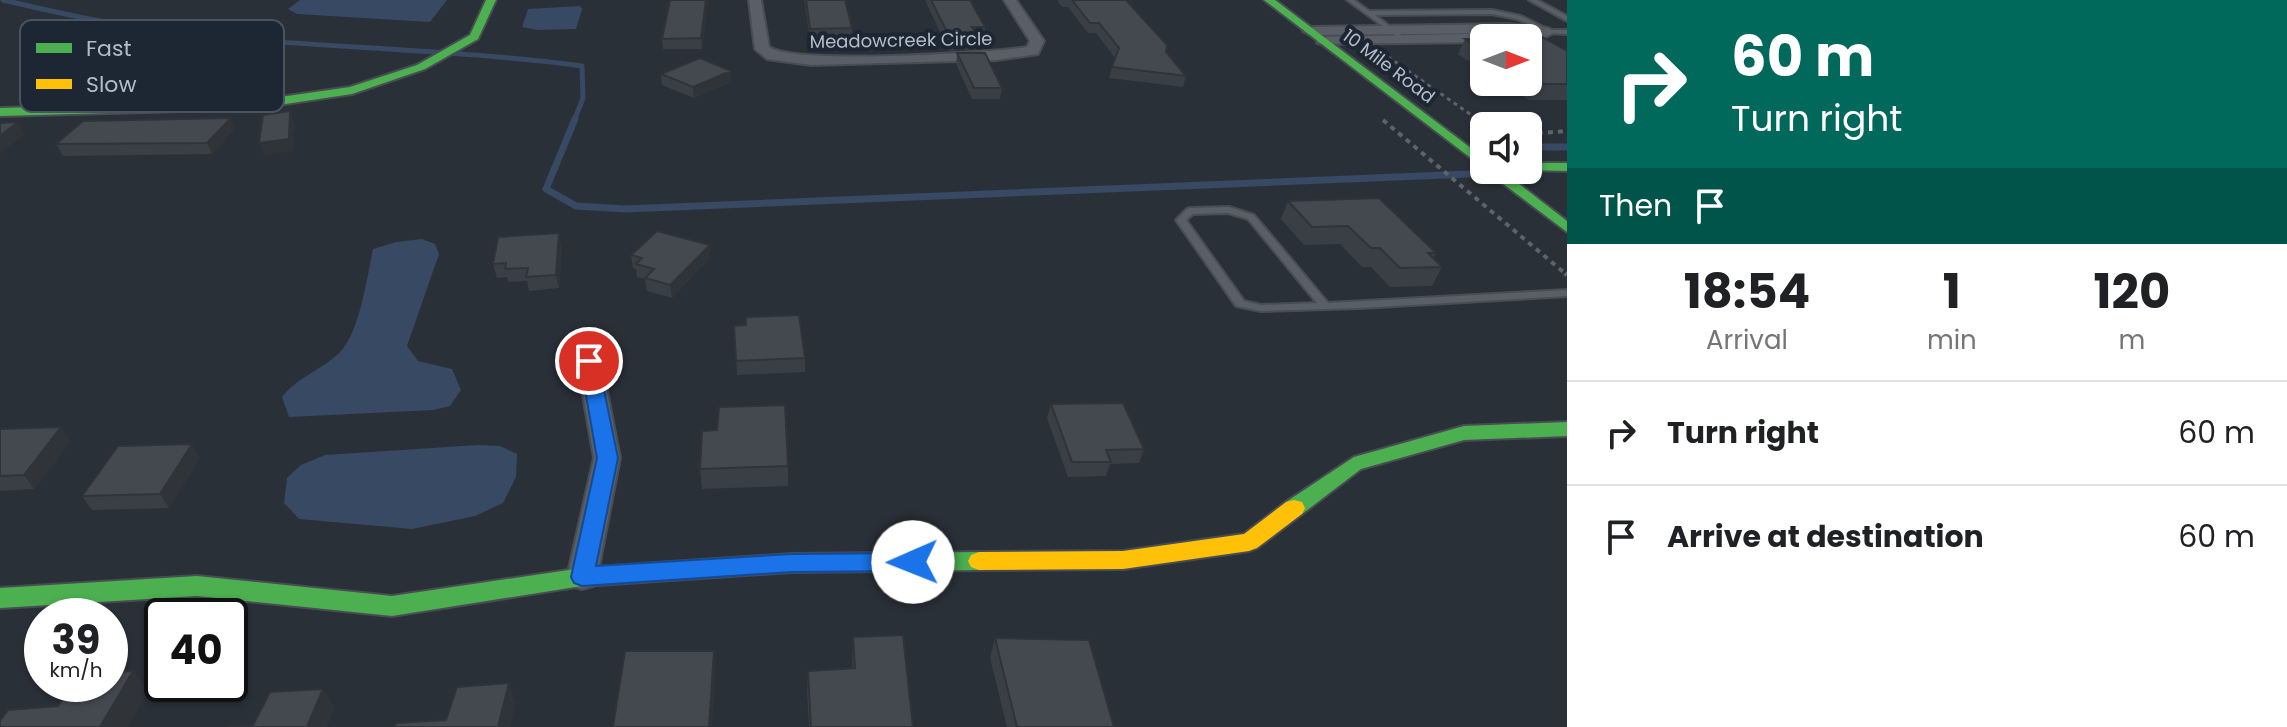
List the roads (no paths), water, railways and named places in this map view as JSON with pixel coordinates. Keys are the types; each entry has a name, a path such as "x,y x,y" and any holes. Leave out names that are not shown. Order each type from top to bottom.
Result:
{"street":[{"path":"284,100 352,90 421,67 474,37 491,0"},
{"name":"Meadowcreek Circle","path":"755,0 762,49 772,56 811,61 996,56 1033,51 1037,41 1010,0"},
{"name":"10 Mile Road","path":"1269,0 1470,153"},
{"path":"1316,36 1535,37 1548,32 1567,43"},
{"path":"1316,36 1364,40 1398,35"},
{"path":"0,112 20,111"},
{"path":"1542,167 1567,167"},
{"path":"1510,184 1567,228"},
{"path":"582,577 607,458 589,361"},
{"path":"0,598 197,586 392,606 582,577 792,563 1123,560 1249,542 1354,464 1464,433 1567,429"}],"lane":[{"path":"1350,0 1398,35"},
{"path":"1458,0 1479,12"},
{"path":"1532,0 1567,19"},
{"path":"1368,13 1479,12 1519,17 1548,32 1567,32"},
{"path":"1325,306 1251,217 1229,210 1190,211 1181,220 1240,304 1261,308 1325,306 1567,293"}],"water":[{"path":"300,0 447,0 430,22 297,14 288,9"},
{"path":"580,6 582,9 576,29 537,30 522,27 528,9"},
{"path":"422,239 435,244 439,254 407,346 418,361 452,369 461,390 450,406 433,410 289,417 282,397 295,384 334,358 348,342 362,303 373,249"},
{"path":"500,446 517,454 516,477 503,503 475,516 412,529 299,519 284,503 287,478 301,465 325,455"}],"waterway":[{"path":"3,0 95,20"},
{"path":"284,42 582,66 583,98 574,121"},
{"path":"575,119 546,189 576,206 626,209 1469,174"},
{"path":"1542,147 1567,147"}]}
